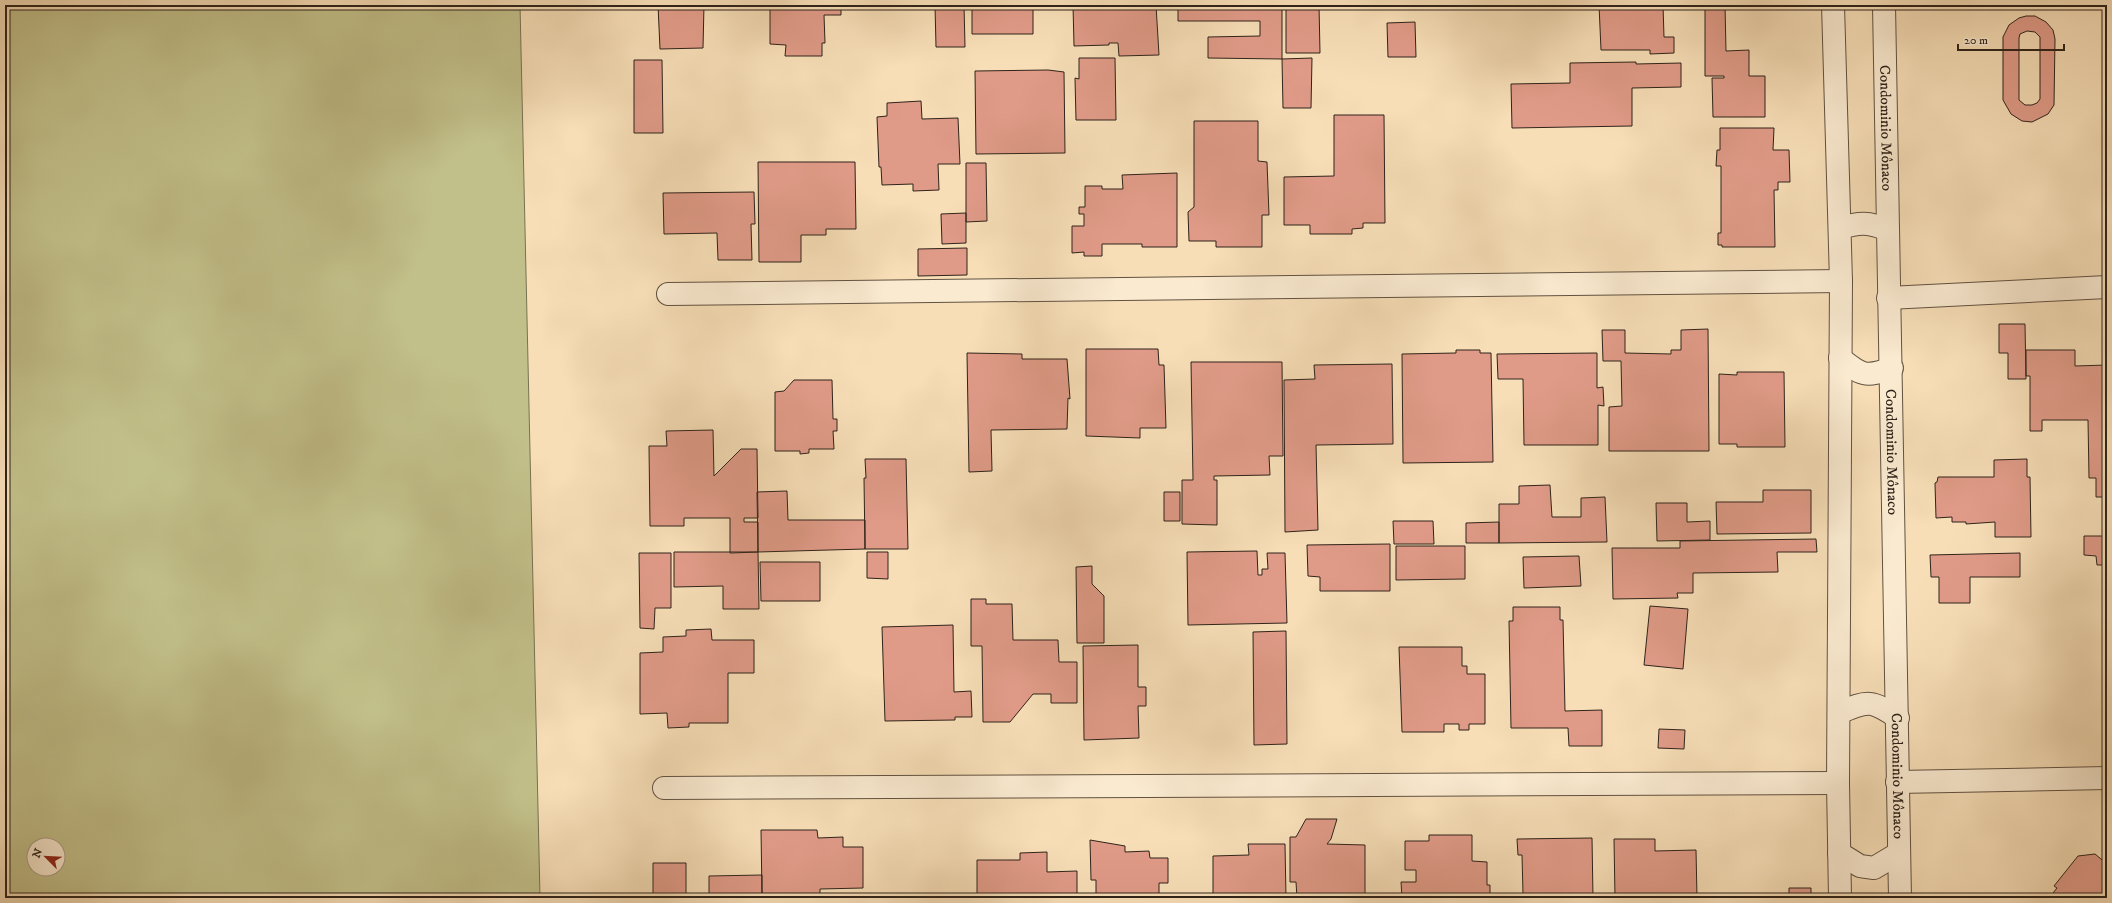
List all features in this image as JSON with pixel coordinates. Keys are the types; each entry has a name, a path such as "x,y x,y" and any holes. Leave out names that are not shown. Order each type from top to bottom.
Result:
{"street":[{"path":"1833,5 1841,281 1838,783 1840,898"},
{"name":"Condominio Mônaco","path":"1884,5 1888,298 1892,368 1898,718 1897,782 1900,898"},
{"path":"1840,228 1856,223 1872,223 1888,230"},
{"path":"668,294 1841,281"},
{"path":"1888,298 2107,287"},
{"path":"1840,358 1858,373 1877,374 1892,368"},
{"path":"1839,713 1859,704 1879,705 1898,718"},
{"path":"1897,782 2107,778"},
{"path":"664,788 1838,783"},
{"path":"1839,852 1860,866 1874,868 1899,853"}],"shaded area":[{"path":"5,5 520,5 540,898 5,898"}],"building":[{"path":"658,5 704,5 703,48 660,49"},
{"path":"770,5 841,5 841,15 824,15 825,43 822,43 822,56 785,56 786,45 770,44"},
{"path":"935,5 964,5 965,47 936,47"},
{"path":"972,5 1033,5 1033,34 972,34"},
{"path":"1073,5 1156,5 1159,55 1119,56 1118,43 1109,43 1109,45 1074,46"},
{"path":"1178,5 1282,5 1282,59 1208,58 1208,37 1260,36 1260,21 1178,21"},
{"path":"1286,5 1319,5 1320,53 1286,53"},
{"path":"1599,5 1663,5 1664,37 1674,37 1674,53 1650,54 1650,50 1601,50"},
{"path":"1705,5 1725,5 1726,51 1749,50 1749,76 1765,76 1765,117 1713,117 1712,78 1724,78 1724,76 1705,76"},
{"path":"2035,16 2046,22 2053,30 2055,39 2054,105 2048,114 2032,122 2022,121 2011,114 2003,100 2003,37 2009,25 2019,18","holes":["2027,31 2035,32 2040,37 2040,99 2037,103 2025,105 2019,100 2019,38 2020,34"]},
{"path":"1415,22 1416,57 1388,57 1387,23"},
{"path":"1079,58 1115,58 1116,120 1076,120 1075,78 1079,79"},
{"path":"1312,58 1311,108 1283,108 1282,59"},
{"path":"634,60 662,60 663,133 634,133"},
{"path":"1636,62 1636,64 1681,63 1681,87 1632,88 1632,126 1512,128 1511,84 1570,83 1570,63"},
{"path":"1048,70 1064,72 1065,153 976,154 975,71"},
{"path":"921,101 922,119 958,118 960,164 938,164 939,190 913,191 913,184 882,185 881,167 879,167 877,117 887,116 887,103"},
{"path":"1334,115 1384,115 1385,223 1363,223 1363,228 1352,229 1352,234 1310,234 1310,225 1284,225 1284,177 1334,176"},
{"path":"1194,121 1258,121 1258,161 1267,162 1269,215 1262,215 1262,247 1216,247 1216,241 1189,241 1188,212 1194,207"},
{"path":"1720,128 1774,128 1773,150 1789,150 1790,182 1778,182 1778,190 1774,190 1775,247 1722,247 1722,245 1718,245 1718,233 1721,233 1721,166 1716,166 1717,150 1720,150"},
{"path":"758,162 855,162 856,229 826,229 826,235 801,235 801,262 759,262"},
{"path":"966,163 986,163 987,221 966,222"},
{"path":"1177,173 1177,247 1142,247 1142,244 1102,244 1102,256 1084,256 1084,252 1072,253 1072,226 1084,226 1084,214 1079,214 1079,207 1085,207 1085,186 1102,186 1102,189 1123,189 1122,175"},
{"path":"754,192 755,224 751,224 752,260 718,260 717,233 664,234 663,193"},
{"path":"966,213 966,243 942,244 941,214"},
{"path":"967,248 967,275 918,276 918,249"},
{"path":"1999,324 2025,324 2026,379 2008,379 2008,353 1999,353"},
{"path":"1708,329 1709,451 1609,451 1609,407 1622,406 1621,361 1603,361 1602,330 1625,330 1625,353 1671,354 1671,350 1681,350 1681,330"},
{"path":"1086,349 1158,349 1159,365 1164,365 1166,428 1140,428 1140,438 1086,436"},
{"path":"1456,350 1480,350 1480,353 1491,353 1493,462 1403,463 1402,354 1456,353"},
{"path":"2026,350 2075,350 2075,366 2107,365 2107,497 2096,497 2096,478 2089,478 2088,420 2042,420 2042,431 2030,431 2030,376 2026,376"},
{"path":"967,353 1022,354 1022,359 1067,359 1070,399 1068,398 1067,429 991,430 992,471 969,472"},
{"path":"1597,353 1597,388 1603,387 1604,406 1598,405 1598,445 1524,445 1523,379 1498,379 1497,354"},
{"path":"1191,362 1282,362 1283,456 1269,456 1270,475 1214,476 1214,480 1217,480 1217,525 1182,524 1182,480 1193,480"},
{"path":"1392,364 1393,444 1316,445 1318,530 1285,532 1284,380 1315,379 1314,365"},
{"path":"1737,372 1784,372 1785,447 1737,447 1737,444 1719,444 1719,374 1737,375"},
{"path":"794,380 832,380 833,419 837,419 837,431 833,431 834,449 809,449 809,453 800,454 800,451 775,451 775,392 784,391"},
{"path":"713,430 714,476 741,449 757,449 758,518 744,518 744,522 758,522 758,552 730,553 730,518 684,518 684,526 650,526 649,446 667,446 666,431"},
{"path":"865,459 906,459 908,549 865,549"},
{"path":"2027,459 2027,477 2030,477 2031,537 1995,537 1995,522 1966,524 1966,522 1952,522 1952,517 1936,518 1935,483 1937,482 1938,477 1994,477 1994,460"},
{"path":"1550,485 1552,517 1581,517 1581,498 1605,497 1607,542 1499,543 1499,504 1519,504 1519,486"},
{"path":"1763,490 1811,490 1811,533 1717,534 1716,502 1763,502"},
{"path":"787,491 788,520 865,520 865,549 758,552 757,492"},
{"path":"1164,492 1180,492 1180,521 1164,521"},
{"path":"1656,503 1687,503 1687,522 1710,521 1710,540 1657,541"},
{"path":"1393,521 1433,521 1434,544 1394,544"},
{"path":"1499,522 1499,543 1466,543 1466,523"},
{"path":"2084,536 2107,536 2107,565 2097,565 2096,556 2084,555"},
{"path":"1816,539 1817,552 1777,552 1778,572 1693,573 1693,593 1677,593 1678,598 1613,599 1612,548 1680,548 1680,541"},
{"path":"1390,544 1390,591 1320,591 1320,577 1308,576 1307,545"},
{"path":"1396,546 1465,546 1465,579 1396,580"},
{"path":"1257,551 1258,575 1262,575 1262,569 1268,569 1267,553 1285,553 1287,623 1188,625 1187,552"},
{"path":"674,552 758,552 759,609 723,609 723,586 674,587"},
{"path":"867,552 888,552 888,579 867,578"},
{"path":"639,553 671,553 671,608 655,608 654,629 640,628"},
{"path":"2020,553 2020,577 1970,577 1970,603 1939,603 1939,577 1931,577 1930,555"},
{"path":"1579,556 1581,586 1524,588 1523,557"},
{"path":"760,562 820,562 820,601 761,601"},
{"path":"1092,566 1092,584 1104,596 1104,643 1077,643 1076,567"},
{"path":"971,599 986,599 986,604 1012,604 1013,640 1058,640 1059,662 1077,662 1077,703 1051,703 1051,694 1033,694 1010,722 983,722 982,646 971,646"},
{"path":"1650,606 1688,609 1683,669 1644,665"},
{"path":"1513,607 1560,607 1560,620 1563,620 1565,711 1602,710 1602,746 1569,746 1568,728 1511,728 1509,621 1513,621"},
{"path":"953,625 954,692 971,691 972,717 955,717 955,720 885,721 882,627"},
{"path":"711,629 712,640 754,640 754,673 728,673 728,723 689,723 689,727 668,728 667,713 640,714 640,653 663,652 663,637 686,636 686,630"},
{"path":"1286,631 1287,744 1254,745 1253,632"},
{"path":"1138,645 1138,687 1146,687 1146,706 1138,706 1139,738 1084,740 1083,646"},
{"path":"1399,647 1462,647 1462,666 1467,666 1467,674 1485,674 1485,724 1469,724 1469,730 1459,730 1459,724 1444,724 1444,732 1402,732"},
{"path":"1659,729 1685,730 1684,749 1658,748"},
{"path":"1306,819 1337,819 1331,839 1327,844 1365,845 1365,898 1297,898 1296,882 1290,882 1290,837 1296,837"},
{"path":"761,830 817,830 818,838 843,837 843,847 863,847 863,888 820,889 820,898 775,898 775,896 762,896"},
{"path":"1429,835 1472,835 1472,861 1487,862 1487,885 1490,885 1490,898 1402,898 1401,882 1416,882 1416,870 1405,870 1405,841 1429,841"},
{"path":"1592,838 1593,898 1508,898 1508,895 1523,894 1522,855 1518,855 1517,839"},
{"path":"1614,839 1655,839 1655,851 1696,850 1697,898 1615,898"},
{"path":"1090,840 1125,846 1125,852 1149,851 1150,858 1168,858 1168,883 1159,883 1159,898 1096,898 1096,880 1091,880"},
{"path":"1248,844 1285,844 1286,898 1213,898 1213,856 1249,855"},
{"path":"1047,852 1047,872 1077,871 1077,898 977,898 977,860 1020,860 1020,853"},
{"path":"2095,854 2107,864 2107,898 2049,898 2057,888 2054,886 2078,856"},
{"path":"653,863 686,863 686,898 653,898"},
{"path":"762,875 762,898 709,898 709,876"},
{"path":"1789,888 1811,888 1811,898 1789,898"}]}
